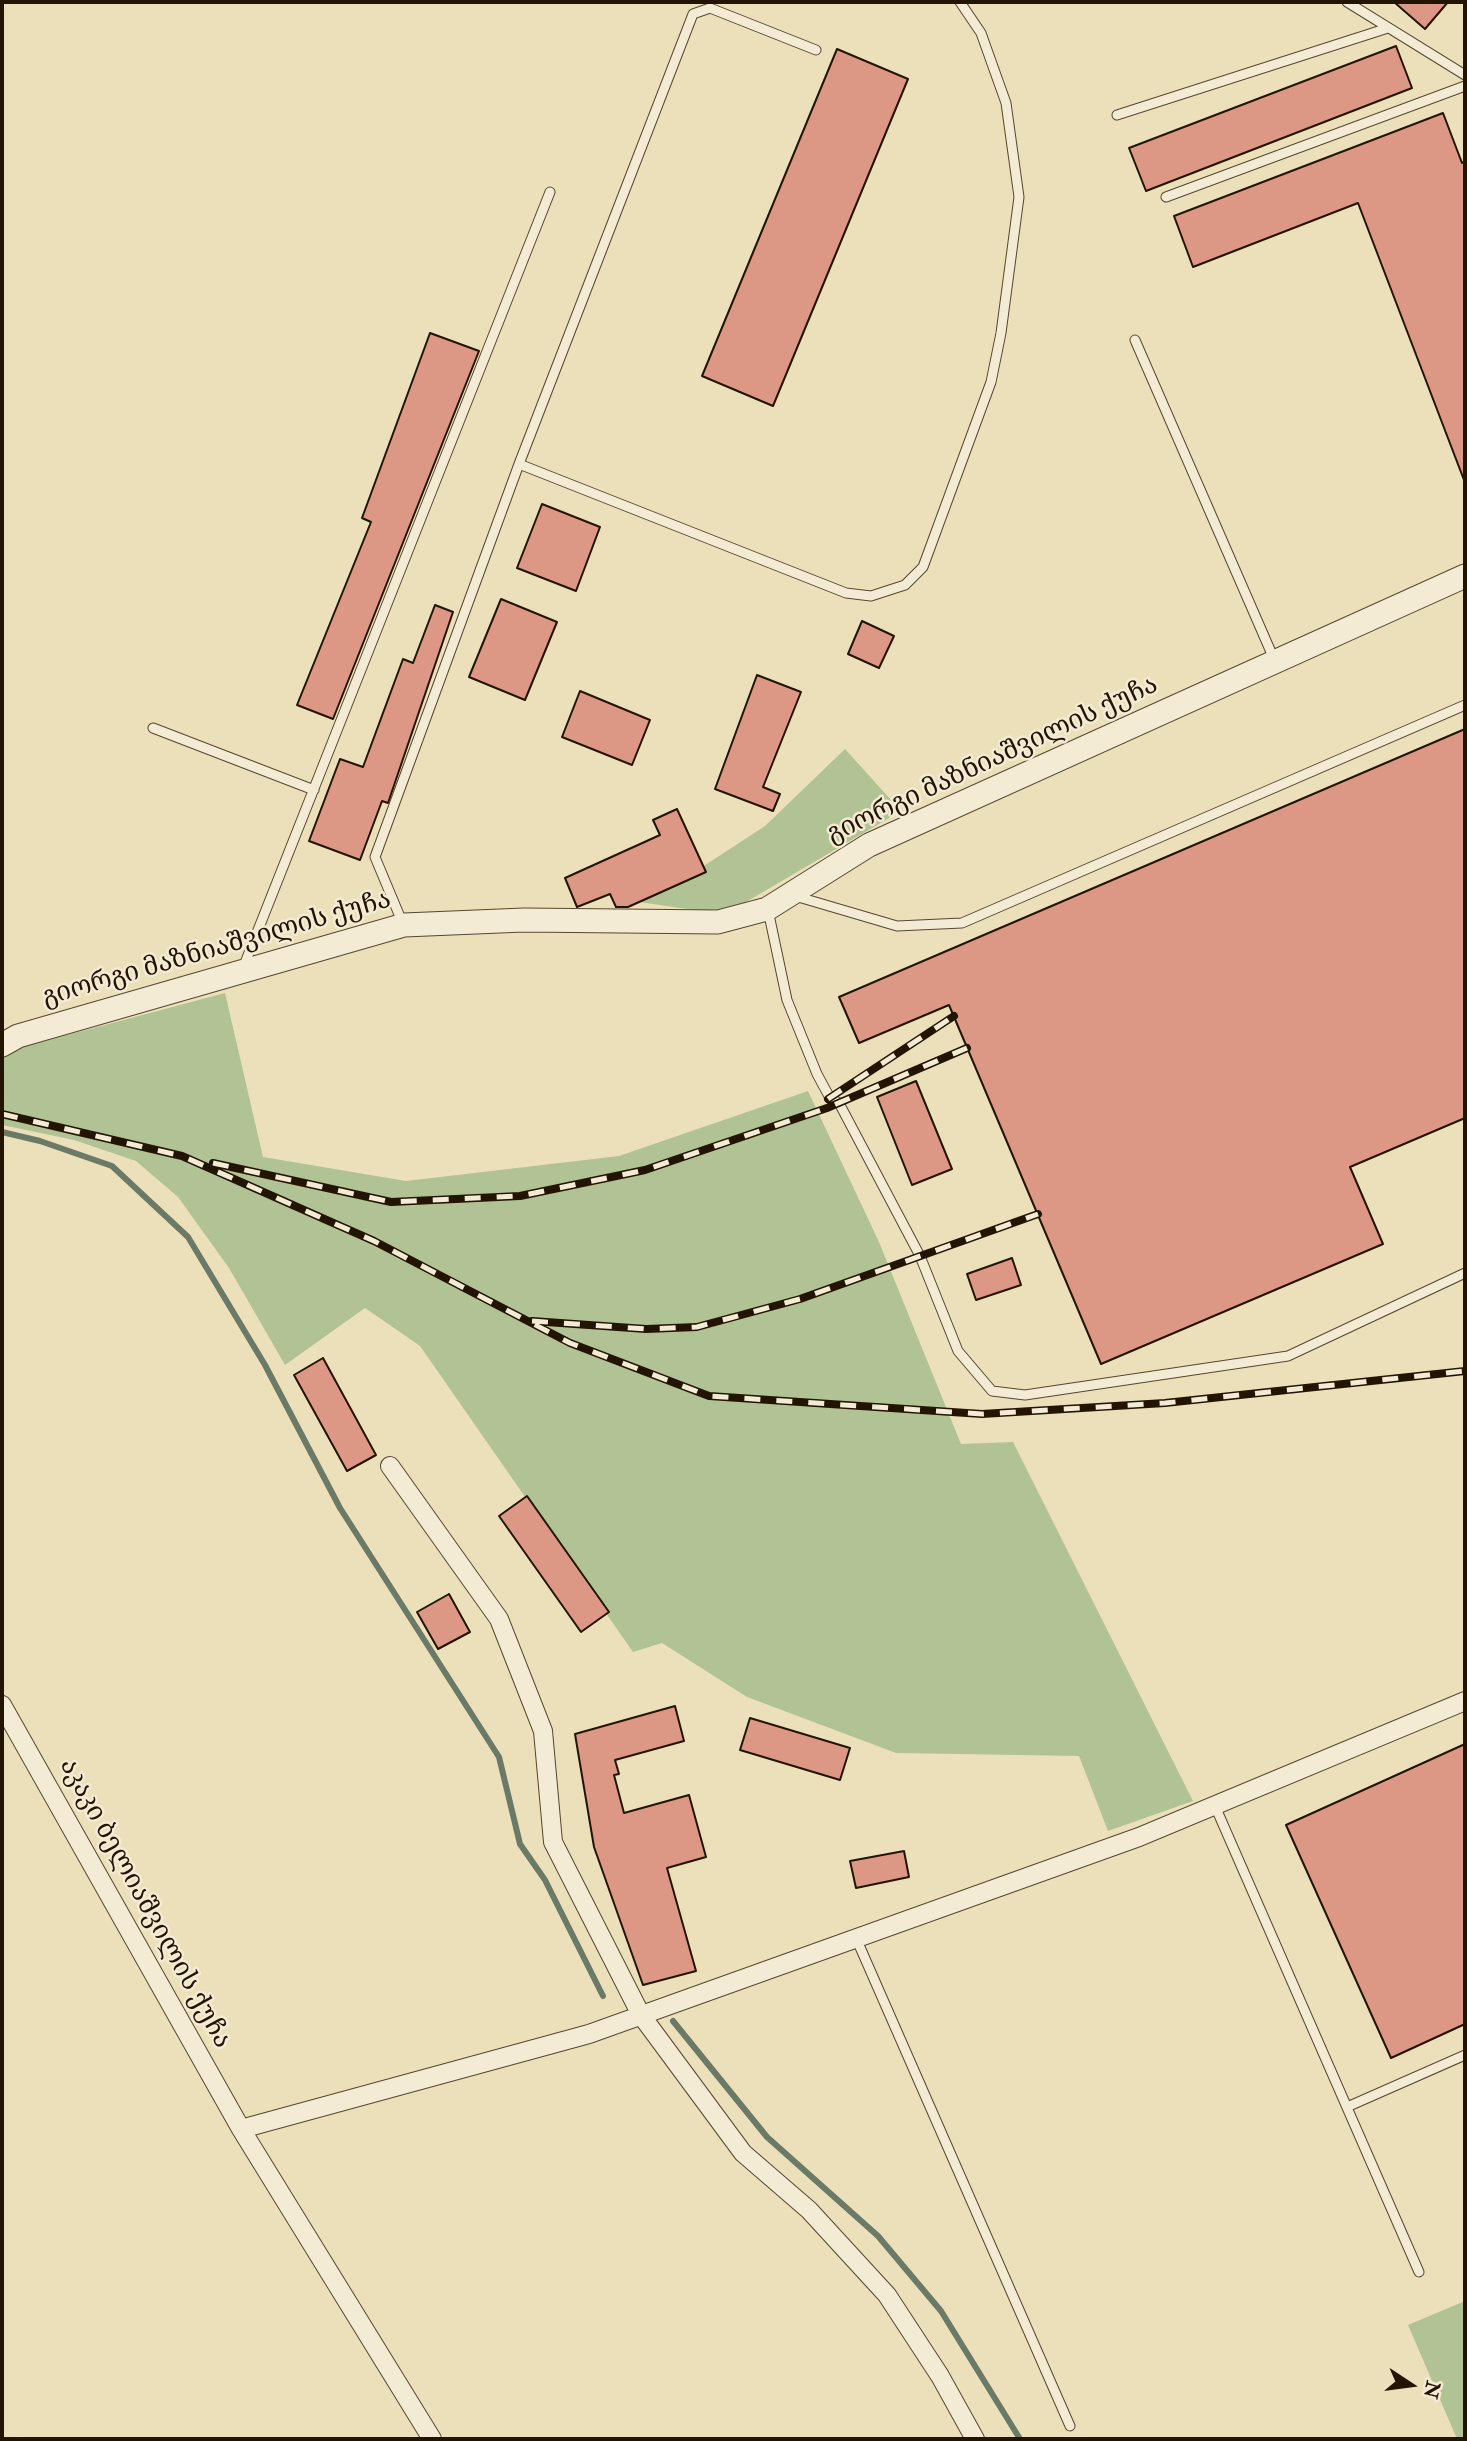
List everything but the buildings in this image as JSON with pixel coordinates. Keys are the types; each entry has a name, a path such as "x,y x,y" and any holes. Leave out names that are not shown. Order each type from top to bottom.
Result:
{"street":[{"name":"გიორგი მაზნიაშვილის ქუჩა","path":"2,1045 18,1036 404,925 537,919 718,922 767,909 869,845 1465,576"},
{"path":"390,1466 499,1619 543,1731 553,1842 641,2015 743,2153 810,2210 887,2295 940,2376 975,2439"},
{"path":"241,2129 589,2034 1139,1838 1465,1701"},
{"name":"აკაკი ბელიაშვილის ქუჩა","path":"2,1705 241,2129 432,2439"}],"lane":[{"path":"519,464 846,593 871,596 905,585 923,567 991,382 1001,333 1019,197 1006,103 981,33 960,2"},
{"path":"1347,2 1465,75"},
{"path":"404,925 375,857 519,464 693,14 710,8 816,50"},
{"path":"1117,115 1388,28"},
{"path":"1166,197 1465,86"},
{"path":"242,971 550,192"},
{"path":"1135,340 1275,661"},
{"path":"790,894 897,926 962,923 1465,705"},
{"path":"153,728 314,790"},
{"path":"767,909 787,1000 817,1074 830,1098 839,1102 920,1256 958,1351 992,1391 1025,1395 1288,1356 1398,1302 1465,1273"},
{"path":"1215,1806 1419,2272"},
{"path":"856,1938 1070,2426"},
{"path":"1347,2107 1465,2055"}],"green space":[{"path":"845,749 901,811 746,902 708,912 611,898 667,890 765,826"},
{"path":"225,993 263,1157 406,1181 619,1156 808,1091 879,1242 961,1444 1013,1442 1193,1801 1108,1831 1079,1756 896,1753 747,1697 662,1643 633,1652 420,1346 365,1308 285,1365 229,1268 178,1197 136,1161 74,1140 2,1125 2,1058 22,1047"},
{"path":"1465,2301 1465,2439 1457,2439 1408,2325"}],"waterway":[{"path":"2,1132 40,1141 112,1166 188,1237 265,1365 340,1508 499,1757 520,1844 545,1880 603,1996"},
{"path":"673,2021 767,2137 878,2236 941,2311 1020,2439"}],"railway":[{"path":"828,1099 954,1016"},
{"path":"213,1163 391,1202 520,1196 645,1170 827,1108 967,1048"},
{"path":"2,1114 182,1156 374,1241 570,1343 709,1396 982,1414 1165,1403 1465,1371"},
{"path":"532,1321 646,1329 697,1327 800,1299 1038,1214"}]}
